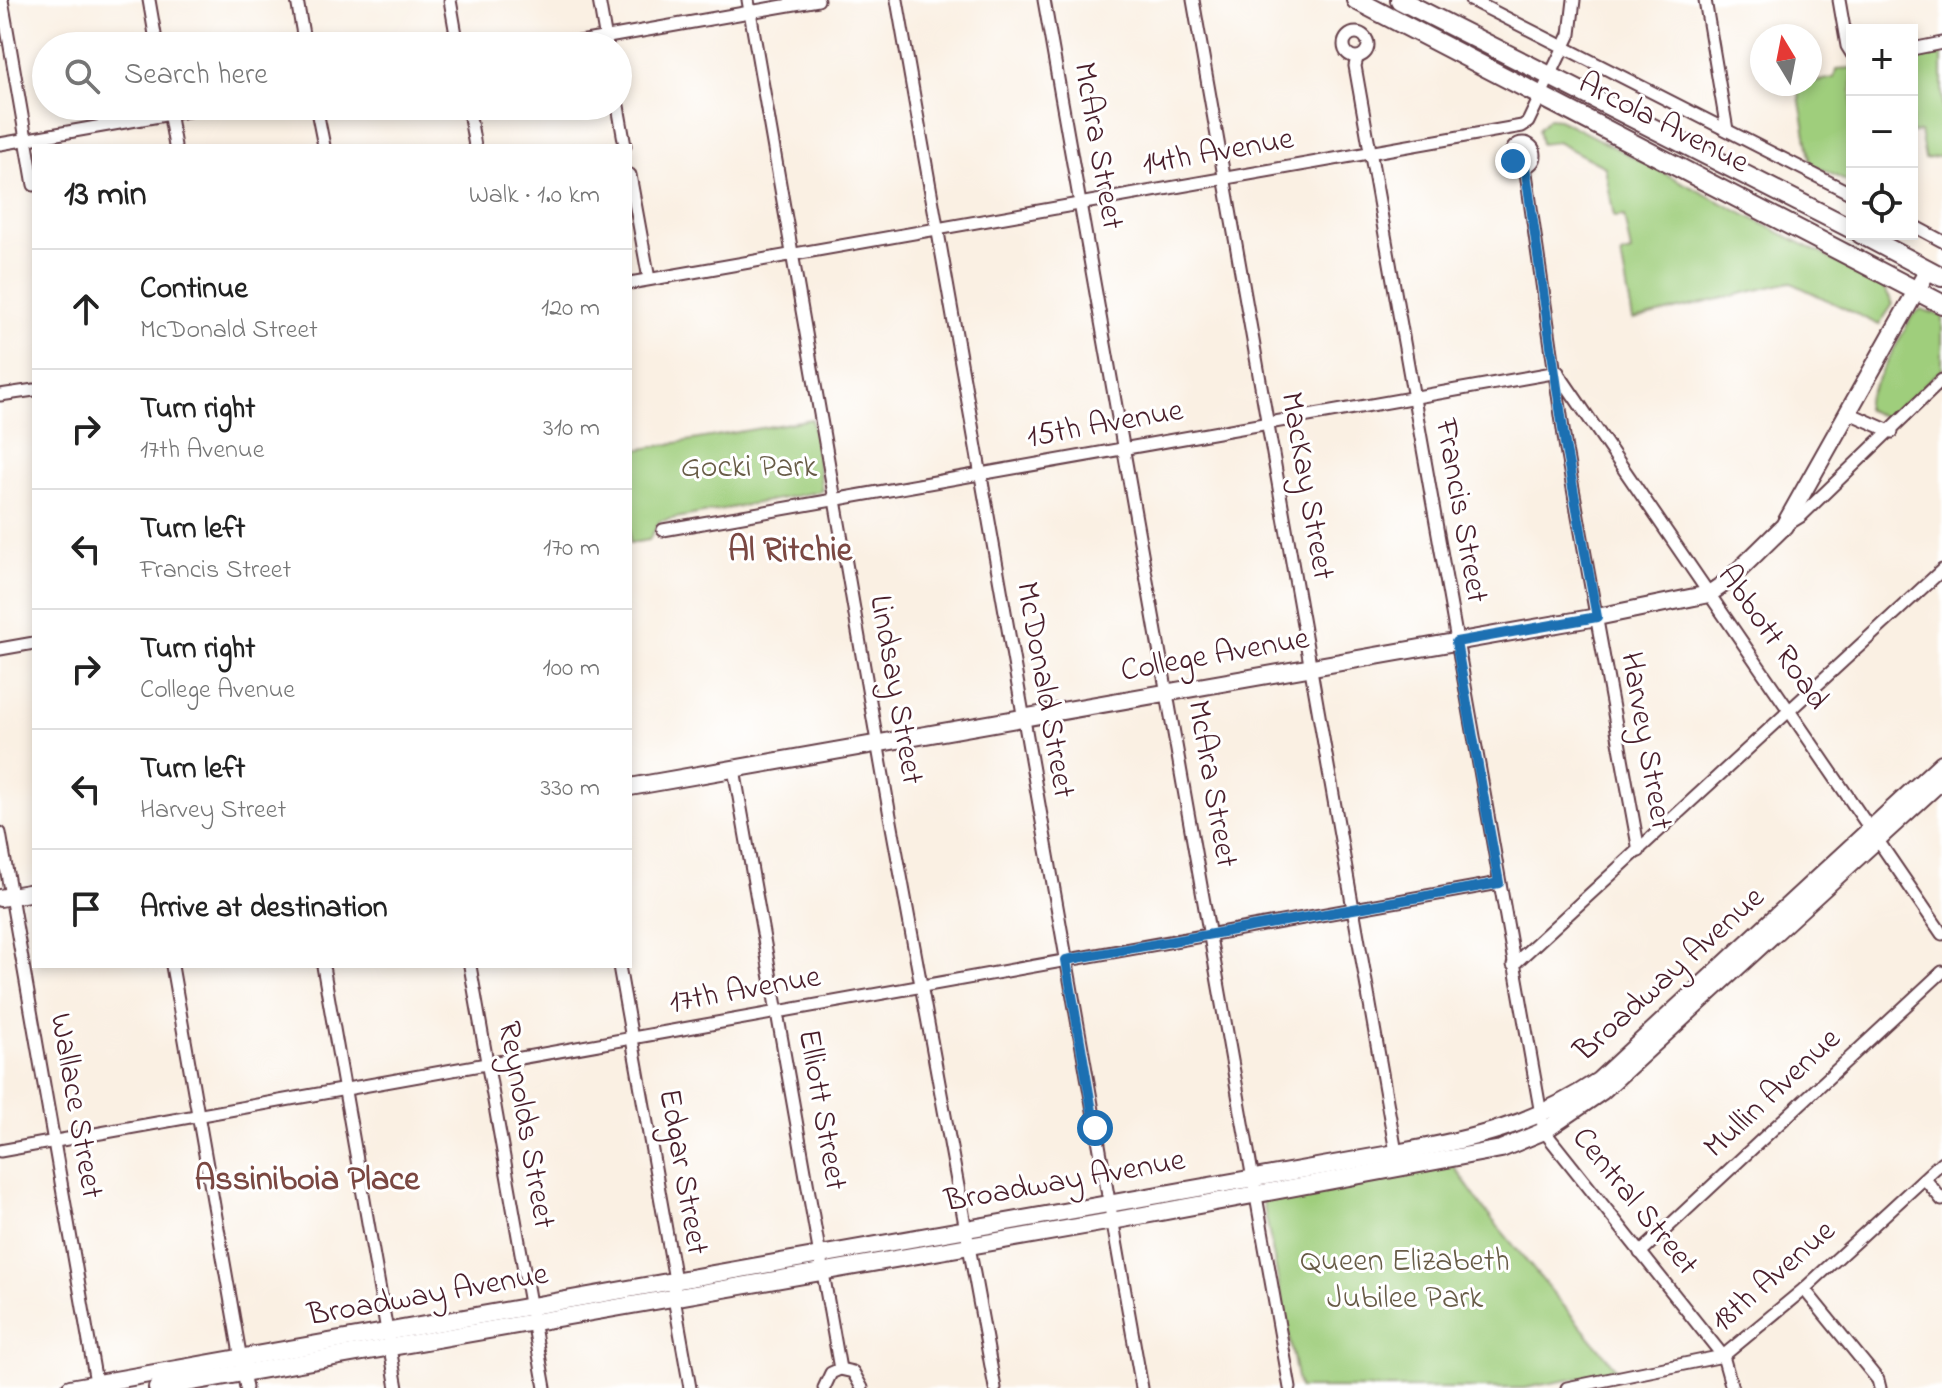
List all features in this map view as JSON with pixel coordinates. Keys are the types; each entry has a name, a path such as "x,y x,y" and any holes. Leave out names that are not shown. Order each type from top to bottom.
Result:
{"main road":[{"name":"Arcola Avenue","path":"1356,0 1942,304"},
{"name":"Arcola Avenue","path":"1400,0 1846,226"},
{"path":"1872,240 1935,274"}],"street":[{"path":"2,0 32,174"},
{"path":"149,0 155,32"},
{"path":"297,0 303,32"},
{"path":"450,0 456,32"},
{"path":"599,0 604,32"},
{"path":"632,35 749,6 818,0"},
{"name":"McDonald Street","path":"897,0 1142,1388"},
{"name":"McAra Street","path":"1044,0 1290,1388"},
{"name":"MacKay Street","path":"1193,0 1222,179 1269,423 1397,1161"},
{"path":"1471,0 1846,191"},
{"name":"14th Avenue","path":"632,283 1522,126 1528,122 1565,47 1574,23 1574,0"},
{"path":"1705,0 1727,130"},
{"path":"1839,0 1846,35"},
{"name":"Lindsay Street","path":"749,6 920,986 995,1388"},
{"path":"1918,48 1942,43"},
{"name":"Francis Street","path":"1357,58 1355,66 1370,153 1542,1123"},
{"path":"0,144 121,120"},
{"path":"170,120 175,144"},
{"path":"319,120 324,144"},
{"path":"470,120 475,144"},
{"path":"620,120 625,144"},
{"name":"Harvey Street","path":"1525,166 1558,372 1566,450 1639,851"},
{"path":"632,186 649,279"},
{"path":"1918,228 1942,241"},
{"name":"College Avenue","path":"1784,526 1916,291 1935,274"},
{"name":"15th Avenue","path":"663,530 1558,372"},
{"name":"Abbott Road","path":"1558,372 1942,934"},
{"name":"College Avenue","path":"632,787 1597,617 1709,594 1728,581 1784,526 1801,516 1892,432 1942,380"},
{"path":"0,395 32,390"},
{"path":"1849,413 1892,432"},
{"path":"1513,965 1942,570"},
{"path":"0,649 32,643"},
{"name":"Broadway Avenue","path":"157,1388 243,1373 389,1339 532,1314 675,1280 821,1254 1108,1203 1253,1186 1397,1161 1501,1149 1601,1092 1875,833 1942,763"},
{"name":"Elliott Street","path":"734,769 840,1369"},
{"name":"Broadway Avenue","path":"1875,833 1942,780"},
{"name":"Wallace Street","path":"0,833 6,897 54,1141 97,1386"},
{"name":"17th Avenue","path":"0,1151 1499,883"},
{"path":"6,897 32,892"},
{"path":"172,968 243,1373"},
{"path":"323,968 397,1388"},
{"name":"Reynolds Street","path":"470,968 545,1388"},
{"name":"Edgar Street","path":"619,968 675,1280 674,1298 690,1388"},
{"name":"Mullin Avenue","path":"1640,1253 1942,972"},
{"name":"Central Street","path":"1542,1123 1723,1356"},
{"name":"18th Avenue","path":"1567,1388 1723,1356 1804,1289 1942,1162"},
{"path":"1925,1179 1942,1200"},
{"name":"Broadway Avenue","path":"532,1314 674,1298 1112,1221 1253,1186"},
{"path":"1804,1289 1878,1380 1880,1388"},
{"path":"1723,1356 1732,1388"},
{"path":"824,1388 831,1373 840,1369 853,1372 862,1388"},
{"name":"Broadway Avenue","path":"70,1388 243,1373"}],"green space":[{"path":"1942,54 1942,156 1925,159 1918,132 1918,59"},
{"path":"1846,68 1846,181 1811,164 1799,96 1822,96 1822,80 1834,78 1836,69"},
{"path":"1549,118 1559,119 1882,285 1893,304 1879,325 1790,282 1633,320 1621,255 1631,252 1624,216 1614,217 1605,167 1557,142 1541,144 1538,129"},
{"path":"1921,309 1942,316 1942,369 1887,419 1866,409 1866,401 1912,316"},
{"name":"Gocki Park","path":"812,419 822,491 660,521 649,540 632,543 632,451"},
{"name":"Queen Elizabeth Jubilee Park","path":"1453,1165 1485,1211 1618,1371 1524,1388 1299,1388 1262,1197"}],"district":[{"name":"Al Ritchie","path":"790,552"},
{"name":"Assiniboia Place","path":"307,1181"}],"route":[{"path":"1095,1128 1066,960 1499,883 1456,642 1597,617 1566,450 1557,390 1558,372 1525,166 1518,166 1513,161"}]}
